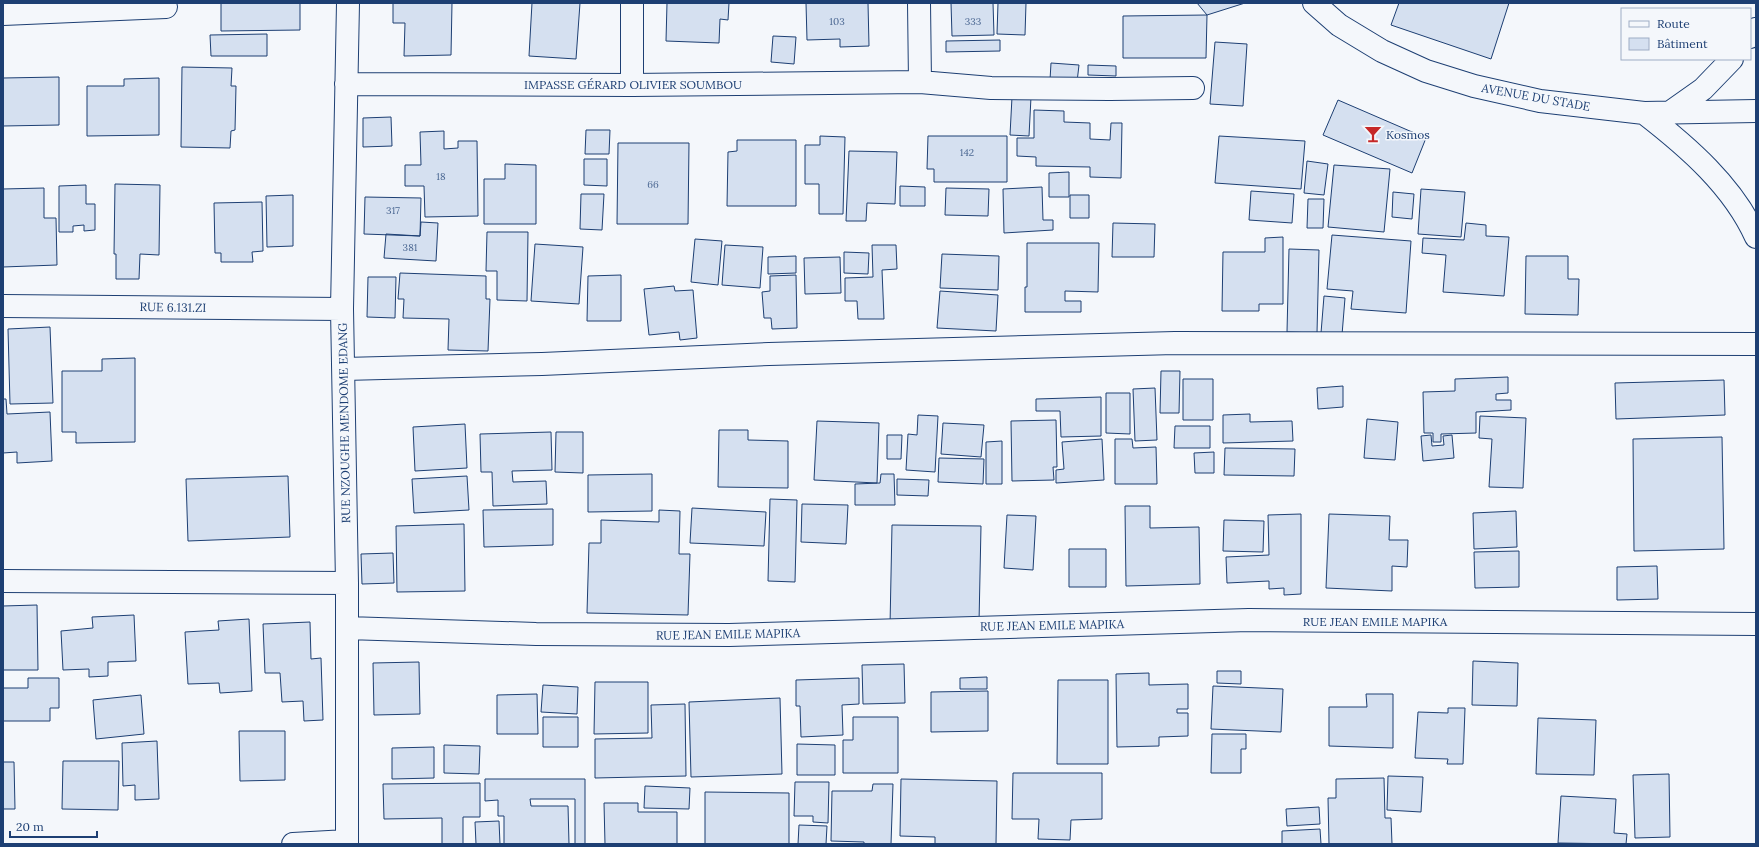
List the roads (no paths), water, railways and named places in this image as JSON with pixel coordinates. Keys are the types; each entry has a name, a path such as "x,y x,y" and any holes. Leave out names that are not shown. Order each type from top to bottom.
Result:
{"street":[{"name":"RUE NZOUGHE MENDOME EDANG","path":"347,843 347,583 342,309 348,3"},
{"path":"632,3 632,85"},
{"path":"919,3 920,82"},
{"name":"AVENUE DU STADE","path":"1314,3 1339,25 1382,51 1426,71 1474,86 1540,101 1644,113 1756,112"},
{"path":"3,14 166,7"},
{"path":"1669,113 1704,89 1731,60"},
{"name":"IMPASSE GÉRARD OLIVIER SOUMBOU","path":"346,84 632,85 920,82 991,88 1192,88"},
{"path":"1644,113 1678,139 1709,170 1736,203 1756,237"},
{"name":"RUE 6.131.ZI","path":"3,306 342,309"},
{"path":"344,369 542,364 770,354 1175,344 1756,344"},
{"path":"3,581 347,583"},
{"name":"RUE JEAN EMILE MAPIKA","path":"347,628 536,634 729,635 1248,620 1756,624"},
{"path":"293,844 347,843"}],"place":[{"name":"Kosmos","path":"1373,134"}]}
